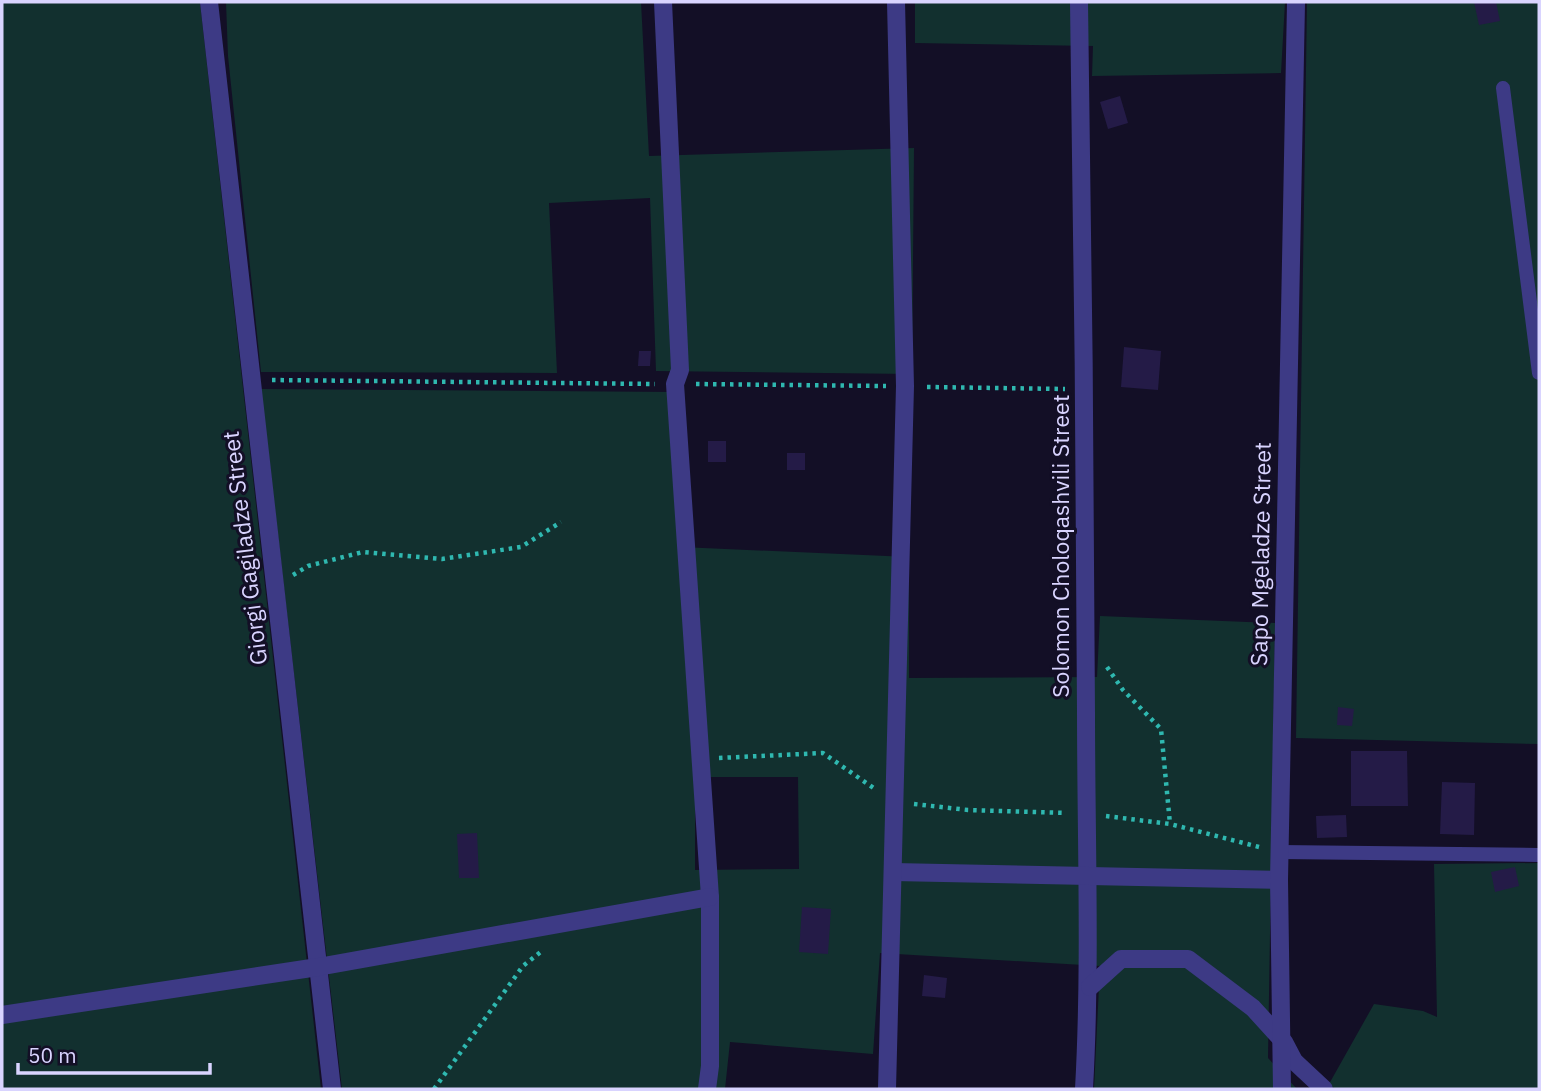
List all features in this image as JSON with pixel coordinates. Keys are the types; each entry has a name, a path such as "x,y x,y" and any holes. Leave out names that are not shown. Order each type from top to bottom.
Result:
{"street":[{"name":"Giorgi Gagiladze Street","path":"209,2 332,1089"},
{"path":"663,2 680,370 675,384 710,897 710,1066 707,1089"},
{"path":"887,1089 905,386 896,2"},
{"name":"Solomon Choloqashvili Street","path":"1079,2 1086,389 1086,874 1090,988 1084,1089"},
{"name":"Sapo Mgeladze Street","path":"1282,1089 1284,1042 1279,880 1296,3"},
{"path":"892,872 1279,880"},
{"path":"2,1015 318,967 710,897"},
{"path":"1090,988 1121,959 1188,959 1252,1008 1284,1042 1294,1062 1324,1089"}],"lane":[{"path":"1503,88 1539,373"},
{"path":"1280,852 1539,855"}],"path":[{"path":"274,585 308,566 363,552 443,559 521,547 561,522"},
{"path":"1085,634 1123,690 1161,729 1170,824"},
{"path":"702,758 823,754 894,802 968,810 1086,814 1170,824 1280,852"},
{"path":"434,1089 523,966 552,943"}],"green space":[{"path":"2,2 200,2 321,1089 2,1089"},
{"path":"226,2 641,2 649,156 914,148 912,374 656,371 650,198 549,203 557,373 261,372 228,56"},
{"path":"915,2 1285,2 1281,73 1092,76 1093,46 915,43"},
{"path":"1307,2 1539,2 1539,744 1296,738"},
{"path":"261,389 672,392 681,547 909,557 909,678 1097,677 1100,616 1275,623 1268,1058 1297,1089 1094,1089 1100,966 880,953 873,1054 730,1042 725,1089 342,1089","holes":["695,777 798,777 799,869 695,870"]},
{"path":"1539,863 1539,1089 1335,1089 1329,1084 1374,1004 1423,1011 1437,1017 1434,864"}],"building":[{"path":"1474,2 1496,2 1500,21 1479,25"},
{"path":"1120,96 1128,123 1108,129 1100,102"},
{"path":"1124,347 1161,351 1158,390 1121,387"},
{"path":"639,351 651,351 650,366 638,366"},
{"path":"708,441 726,441 726,462 708,462"},
{"path":"787,453 805,453 805,470 787,470"},
{"path":"1338,707 1354,709 1352,726 1337,725"},
{"path":"1351,751 1407,751 1408,806 1351,806"},
{"path":"1442,782 1475,783 1474,835 1440,834"},
{"path":"1346,815 1347,837 1317,838 1316,816"},
{"path":"477,833 479,878 459,878 457,834"},
{"path":"1515,867 1519,886 1495,892 1491,872"},
{"path":"802,907 831,909 828,954 799,952"},
{"path":"924,975 947,978 945,998 922,996"}]}
